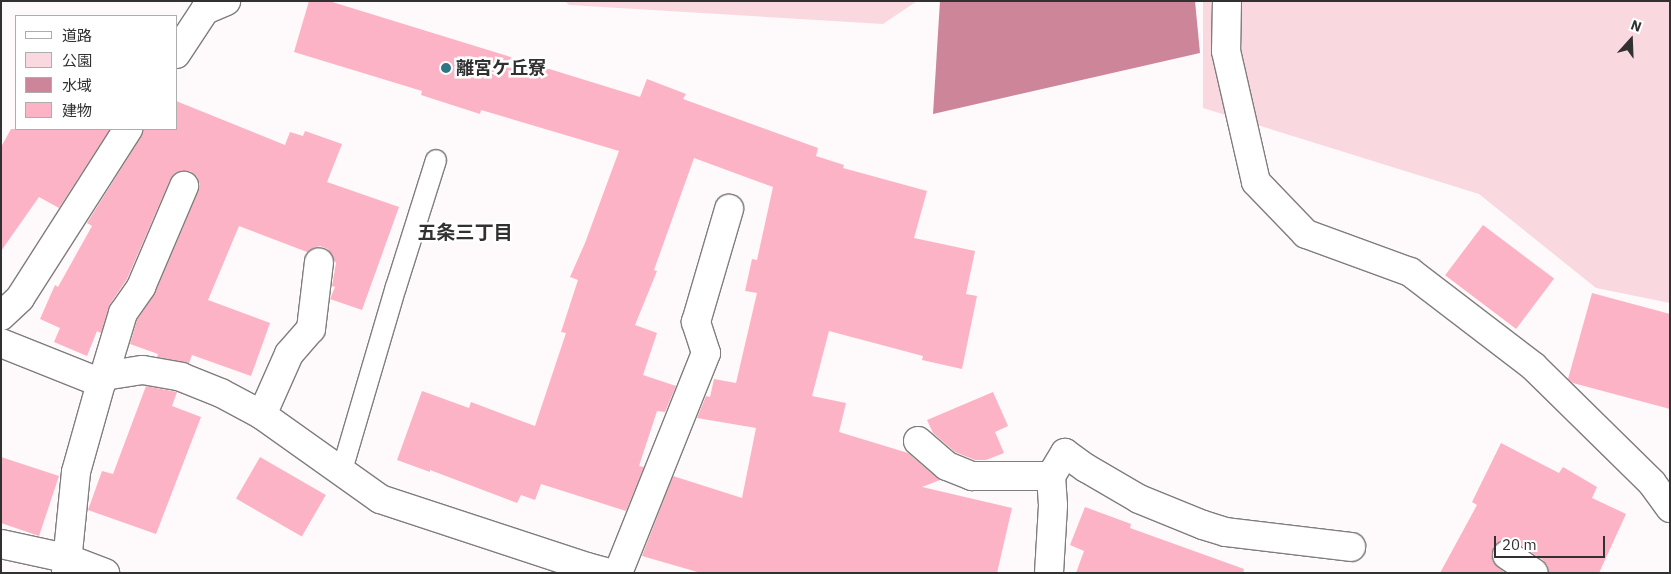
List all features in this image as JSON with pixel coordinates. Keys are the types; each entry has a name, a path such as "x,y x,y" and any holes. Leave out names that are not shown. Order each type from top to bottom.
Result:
{"street":[{"path":"1226,1 1226,50 1256,182 1306,234 1410,272 1533,366 1652,483 1670,508"},
{"path":"178,51 209,4"},
{"path":"1,316 20,298 127,130"},
{"path":"66,566 76,472 102,379 123,313 140,288 184,186"},
{"path":"618,573 706,353 696,322 729,209"},
{"path":"262,415 289,354 310,329 319,262"},
{"path":"1,343 102,379 143,370 181,377 221,393 262,415 342,470 380,499 594,571"},
{"path":"918,441 947,466 972,476 1051,476"},
{"path":"1049,573 1052,505 1051,476 1065,453 1086,468 1139,499 1202,525 1226,532 1351,547"},
{"path":"1,544 66,566 105,573"},
{"path":"1507,555 1534,573"}],"lane":[{"path":"342,470 436,160"}],"green space":[{"path":"565,1 917,1 883,24 569,5"},
{"path":"1203,1 1670,1 1670,303 1596,288 1479,194 1203,108"}],"water":[{"path":"940,1 1195,1 1200,53 933,114"}],"building":[{"path":"309,1 329,1 640,97 647,79 686,94 683,99 818,148 816,156 844,165 843,168 927,191 914,238 975,251 966,294 977,296 962,369 922,360 923,356 829,331 812,396 846,403 839,432 908,453 940,480 922,487 1012,508 997,573 701,573 642,556 673,476 742,498 756,428 697,418 706,396 710,397 714,379 736,383 757,293 745,291 752,259 757,260 773,187 694,158 654,270 657,271 635,325 657,333 643,375 676,386 665,412 657,411 639,466 644,467 626,511 541,484 535,500 521,495 517,503 430,470 430,472 397,460 422,391 469,408 471,402 535,426 566,333 561,332 578,280 570,277 585,243 619,151 481,110 480,114 421,95 422,91 294,52"},
{"path":"178,102 285,145 290,132 303,136 305,131 342,144 327,182 399,207 362,310 330,299 335,287 332,286 336,263 328,249 320,246 307,252 239,226 208,300 270,323 251,376 192,355 189,363 157,357 158,354 130,344 137,320 155,293 198,192 200,185 197,177 190,171 182,171 175,173 170,180 127,279 110,304 101,333 97,331 87,356 54,342 60,328 40,319 55,285 58,287 92,226 87,223 141,137 143,130 178,130"},
{"path":"11,129 109,130 59,208 39,197 1,251 1,147"},
{"path":"1483,225 1554,279 1516,329 1445,275"},
{"path":"1592,293 1670,314 1670,409 1573,383 1568,379"},
{"path":"146,386 177,392 172,406 201,417 156,534 88,510 102,471 113,474"},
{"path":"993,392 1008,426 995,432 1004,453 986,460 975,460 955,452 933,433 927,420"},
{"path":"1501,443 1559,473 1563,467 1597,487 1592,498 1626,514 1599,573 1549,573 1548,566 1543,560 1516,542 1508,539 1500,541 1494,546 1491,554 1493,562 1505,573 1440,573 1477,505 1472,502"},
{"path":"1,457 59,476 39,536 1,523"},
{"path":"260,457 326,495 302,537 236,499"},
{"path":"1085,507 1131,524 1130,528 1244,569 1243,573 1076,573 1084,551 1070,545"}],"place":[{"name":"離宮ケ丘寮","path":"446,68"}],"district":[{"name":"五条三丁目","path":"465,233"}]}
